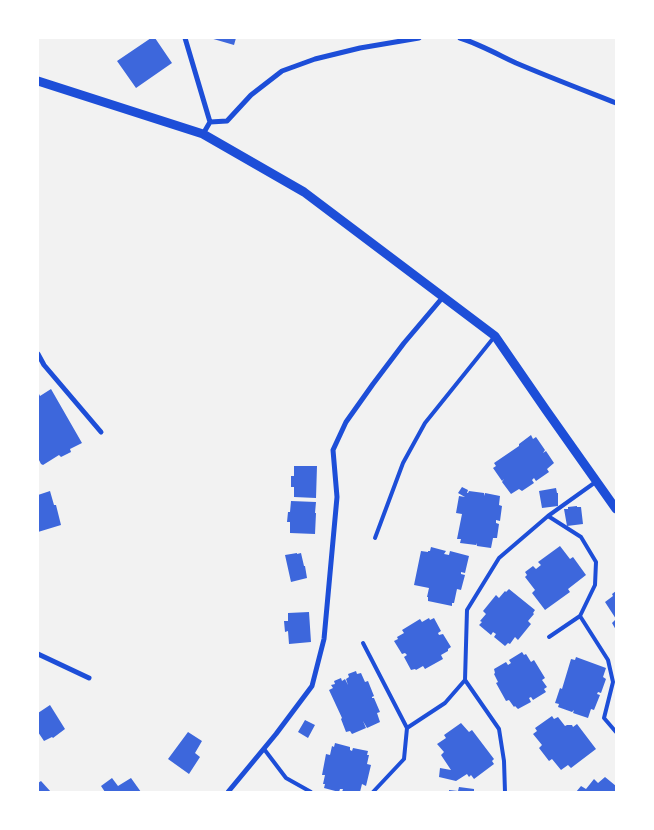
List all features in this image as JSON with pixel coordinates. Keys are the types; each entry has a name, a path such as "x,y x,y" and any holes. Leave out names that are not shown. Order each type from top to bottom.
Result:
{"street":[{"path":"185,38 210,122 203,134"},
{"path":"210,122 227,121 251,95 282,71 315,59 360,48 419,38"},
{"path":"460,38 473,42 562,83 616,103"},
{"path":"38,81 203,134 304,192 495,336 616,509"},
{"path":"228,792 264,749 312,686 324,639 337,497 333,450 346,422 373,384 404,343 443,297"},
{"path":"38,354 44,364 101,432"},
{"path":"38,654 89,678"}],"lane":[{"path":"375,538 403,463 424,423 495,336"},
{"path":"504,792 504,761 499,729 465,680 468,610 499,558 548,516 597,481"},
{"path":"548,516 581,537 596,562 595,585 580,616 549,637"},
{"path":"580,616 608,660 613,682 604,718 616,732"},
{"path":"363,643 407,728 404,760 373,792"},
{"path":"407,728 445,703 465,680"},
{"path":"264,749 286,778 312,792"}],"building":[{"path":"151,38 155,38 172,63 136,88 117,61"},
{"path":"210,38 236,38 234,45"},
{"path":"51,389 82,443 70,449 71,452 61,457 59,455 43,465 38,458 38,395 40,396"},
{"path":"531,435 533,439 536,437 545,450 543,453 546,451 554,463 547,469 549,472 536,481 534,478 532,480 534,483 522,491 519,489 511,494 502,482 504,479 502,481 493,468 496,466 494,463 519,446"},
{"path":"294,466 317,466 316,498 294,497 294,487 291,487 291,476 294,476"},
{"path":"462,487 468,490 467,493 469,491 484,493 484,496 485,493 500,496 499,505 502,506 500,521 496,520 496,523 499,524 497,538 493,538 491,548 477,546 476,543 476,545 460,543 461,539 457,539 462,514 456,513 459,496 465,497 458,493"},
{"path":"556,488 558,506 542,508 539,491"},
{"path":"50,491 61,525 38,532 38,495"},
{"path":"291,501 316,502 315,534 290,533 290,522 287,522"},
{"path":"581,507 583,524 567,526 564,509"},
{"path":"560,546 570,559 573,557 586,575 568,589 570,592 545,610 532,593 535,590 525,577 527,575 525,572 533,566 536,569 541,565 538,562"},
{"path":"431,547 446,551 444,554 449,555 450,551 469,556 465,573 461,572 461,574 465,575 461,590 457,589 452,606 428,601 429,588 414,585 421,551 428,552"},
{"path":"301,553 307,578 291,582 285,555"},
{"path":"509,589 535,610 528,621 531,624 518,640 515,637 510,644 508,643 505,646 494,637 496,634 493,632 491,635 479,625 486,614 483,611 496,595 499,598"},
{"path":"616,591 616,619 605,602"},
{"path":"309,612 311,642 289,644 288,631 285,632 284,621 288,621 288,613"},
{"path":"429,618 430,620 434,618 441,631 438,633 439,635 443,634 451,647 441,655 443,659 425,669 423,666 416,670 411,670 404,657 407,655 405,653 402,654 394,641 404,633 402,630 420,619 422,622"},
{"path":"616,619 616,630 612,623"},
{"path":"522,652 524,655 526,654 531,662 534,660 545,678 542,680 547,687 544,689 546,692 533,700 531,697 529,698 531,702 518,709 509,700 506,701 496,683 498,682 494,669 506,662 508,665 511,663 509,660"},
{"path":"576,657 606,668 603,677 606,679 601,693 598,692 597,694 600,695 594,710 591,709 588,718 573,713 574,710 572,712 558,707 559,704 555,703 560,688 562,689 571,659 575,660"},
{"path":"356,671 357,674 361,673 365,682 368,681 374,696 372,698 374,698 380,712 377,713 380,722 367,728 363,721 366,728 352,734 350,731 346,732 342,718 329,690 333,688 331,685 335,684 334,681 341,678 342,681 345,679 348,685 346,679 349,677 348,674"},
{"path":"50,705 65,729 53,738 44,741 38,732 38,713"},
{"path":"552,716 554,719 558,717 565,726 572,725 573,727 577,724 596,749 571,768 568,765 561,770 552,759 549,761 539,748 542,745 533,734 537,731 535,728"},
{"path":"305,720 315,725 308,738 298,732"},
{"path":"461,723 469,732 472,730 494,759 492,761 494,764 474,779 471,775 469,777 467,774 456,781 439,777 440,768 451,770 441,755 444,752 437,744 446,738 444,735"},
{"path":"188,732 202,741 195,753 200,757 189,774 168,759"},
{"path":"335,743 350,747 352,751 353,748 368,751 367,764 371,765 366,786 362,784 360,792 342,792 343,789 340,789 339,792 324,788 325,775 322,775 326,754 330,755 332,746 334,747"},
{"path":"605,777 616,786 616,792 576,792 581,786 586,789 594,779 598,783"},
{"path":"112,778 118,786 131,778 141,792 105,792 101,786"},
{"path":"41,781 51,792 38,792 38,783"},
{"path":"459,787 474,789 474,792 449,792 449,790 458,791"}]}
